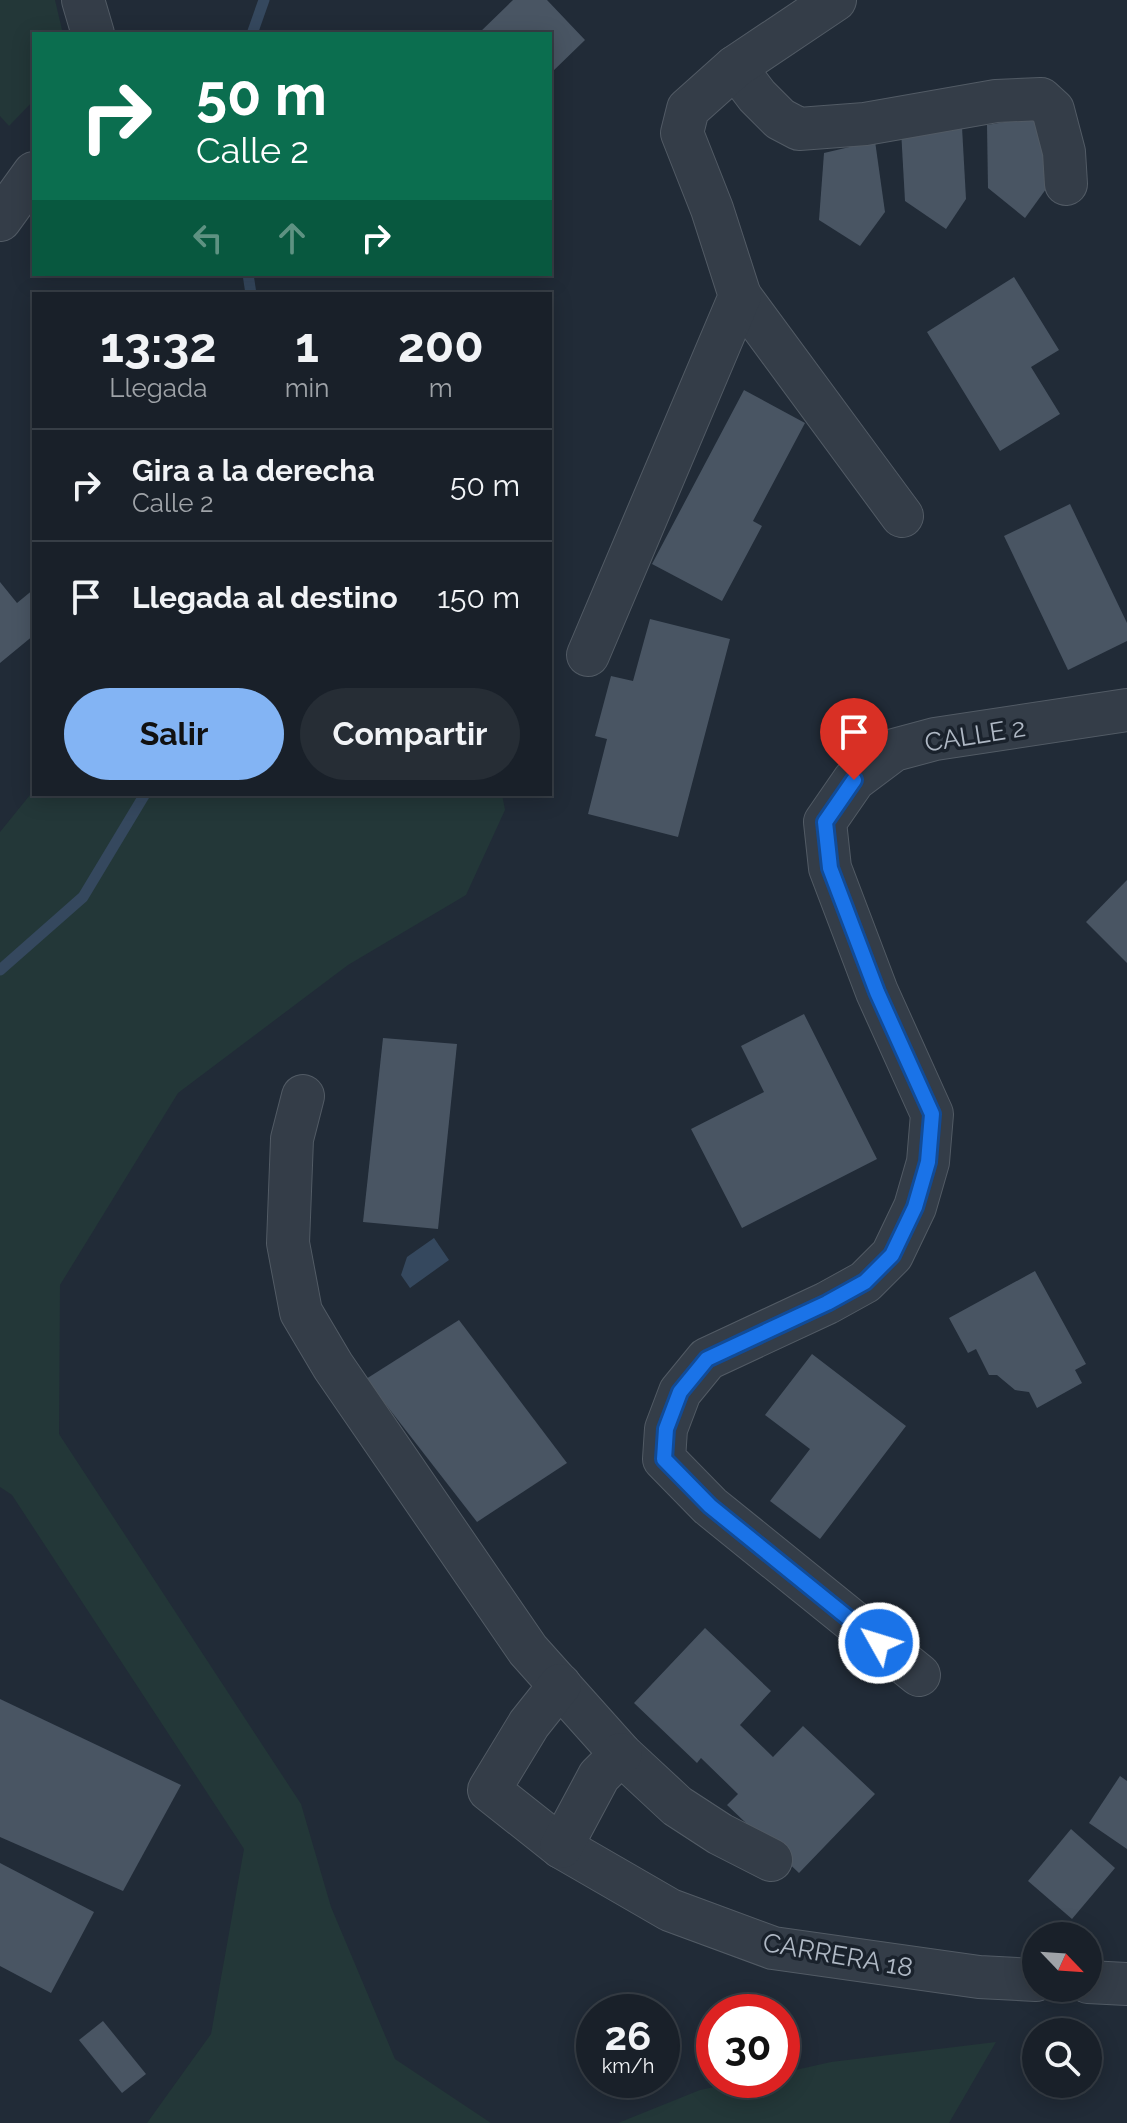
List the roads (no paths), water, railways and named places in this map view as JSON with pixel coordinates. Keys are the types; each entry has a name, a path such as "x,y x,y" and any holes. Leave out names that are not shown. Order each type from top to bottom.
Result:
{"street":[{"path":"83,0 92,32"},
{"path":"835,0 735,67 688,109 682,133 712,209 740,296 902,516"},
{"path":"735,67 780,119 799,129 865,124 996,101 1041,99 1053,110 1064,152 1066,184"},
{"path":"0,220 32,176"},
{"path":"588,655 740,296"},
{"name":"CALLE 2","path":"919,1675 710,1506 664,1459 666,1429 680,1392 707,1359 865,1282 892,1255 915,1207 928,1162 932,1114 877,992 830,868 825,822 854,780 894,750 935,739 1127,710"},
{"path":"303,1096 292,1139 288,1243 301,1312 333,1366 528,1650 621,1754 677,1806 720,1834 771,1860"},
{"name":"CARRERA 18","path":"560,1685 529,1724 489,1790 561,1847 670,1910 773,1948 979,1977 1022,1979"},
{"path":"561,1847 599,1776 621,1754"},
{"path":"1102,1983 1127,1984"}],"water":[{"path":"434,1238 449,1260 410,1288 401,1275 407,1257"}],"waterway":[{"path":"253,32 264,0"},
{"path":"248,276 251,292"},
{"path":"0,970 83,897 144,796"}]}
